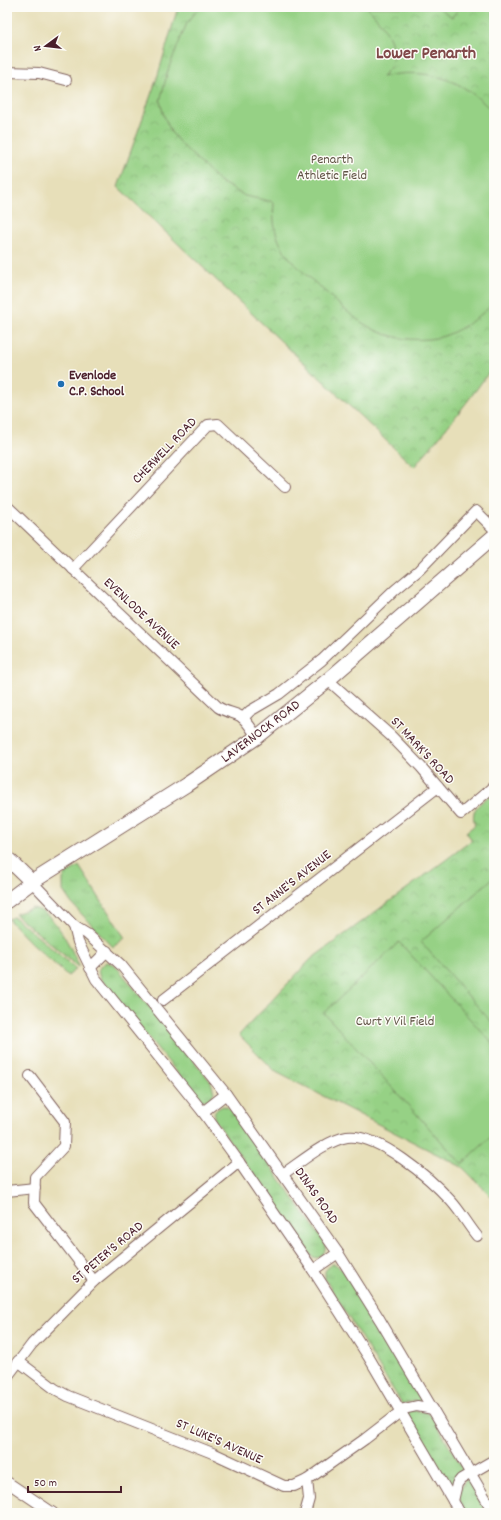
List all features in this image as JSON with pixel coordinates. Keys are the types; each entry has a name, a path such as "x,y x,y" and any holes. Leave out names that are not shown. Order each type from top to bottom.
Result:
{"main road":[{"name":"LAVERNOCK ROAD","path":"7,901 32,882 186,785 257,737 328,680 494,536"},
{"path":"7,858 32,882"}],"street":[{"path":"7,72 39,73 66,80"},
{"name":"CHERWELL ROAD","path":"73,569 208,425 218,424 285,487"},
{"name":"EVENLODE AVENUE","path":"7,506 218,707 243,718"},
{"path":"257,737 243,718 250,711 279,694 322,660 395,590 419,570 476,511 494,529"},
{"name":"ST MARK'S ROAD","path":"328,680 391,736 461,814 494,786"},
{"name":"ST ANNE'S AVENUE","path":"163,1000 438,787"},
{"name":"DINAS ROAD","path":"32,882 74,926 87,934 108,951 145,993 226,1094 338,1253 380,1320 494,1513"},
{"name":"DINAS ROAD","path":"74,926 78,942 96,979 202,1112 239,1162 313,1270 401,1412 460,1513"},
{"path":"90,968 108,951"},
{"path":"30,1076 65,1122 64,1146 35,1177 34,1203 94,1281"},
{"path":"202,1112 226,1094"},
{"path":"283,1174 326,1145 338,1140 347,1137 367,1140 402,1158 429,1180 453,1203 477,1236"},
{"name":"ST PETER'S ROAD","path":"7,1376 32,1344 94,1281 239,1162"},
{"path":"7,1191 35,1188"},
{"path":"313,1270 338,1253"},
{"name":"ST LUKE'S AVENUE","path":"18,1361 55,1389 68,1396 215,1454 284,1486 294,1486 307,1480 407,1407 417,1406 433,1409"},
{"path":"453,1501 457,1484 466,1475 471,1474 494,1460"},
{"path":"305,1513 309,1499 307,1480"},
{"path":"7,1482 53,1513"}],"green space":[{"name":"Penarth Athletic Field","path":"178,7 494,7 494,365 455,417 414,467 118,187 157,78"},
{"name":"Penarth Athletic Field","path":"200,7 367,7 382,25 390,39 392,47 393,54 391,64 382,77 406,73 430,75 441,78 463,87 494,113 494,302 489,307 468,324 443,336 420,340 394,337 378,331 357,320 292,261 279,241 275,230 274,202 245,196 219,181 180,143 171,132 164,116 160,101 169,67 187,23"},
{"path":"438,7 460,7 452,17"},
{"name":"Cwrt Y Vil Field","path":"494,792 494,1199 462,1167 276,1072 239,1035 311,959 472,840 466,832 475,825 475,810"},
{"path":"79,866 125,938 113,947 72,904 63,891 63,879 66,874"},
{"path":"494,877 494,1025 421,942"},
{"path":"32,908 40,910 48,915 54,922 66,940 79,966 78,967 15,914"},
{"path":"13,917 76,969 68,976 32,944 8,919"},
{"path":"399,942 494,1045 494,1134 462,1164 324,1013"},
{"path":"107,962 115,965 211,1082 214,1092 210,1100 201,1100 197,1097 100,978 98,971 101,965"},
{"path":"223,1106 232,1111 325,1243 324,1253 320,1257 315,1258 311,1256 215,1120 215,1112 218,1108"},
{"path":"331,1264 335,1264 343,1270 388,1341 422,1402 414,1401 402,1404 325,1279 325,1271"},
{"path":"408,1410 426,1412 432,1416 464,1471 452,1486 449,1485 407,1414"},
{"path":"468,1478 488,1513 466,1513 459,1495 461,1487"}],"place":[{"name":"Evenlode C.P. School","path":"61,384"}],"district":[{"name":"Lower Penarth","path":"426,54"}]}
